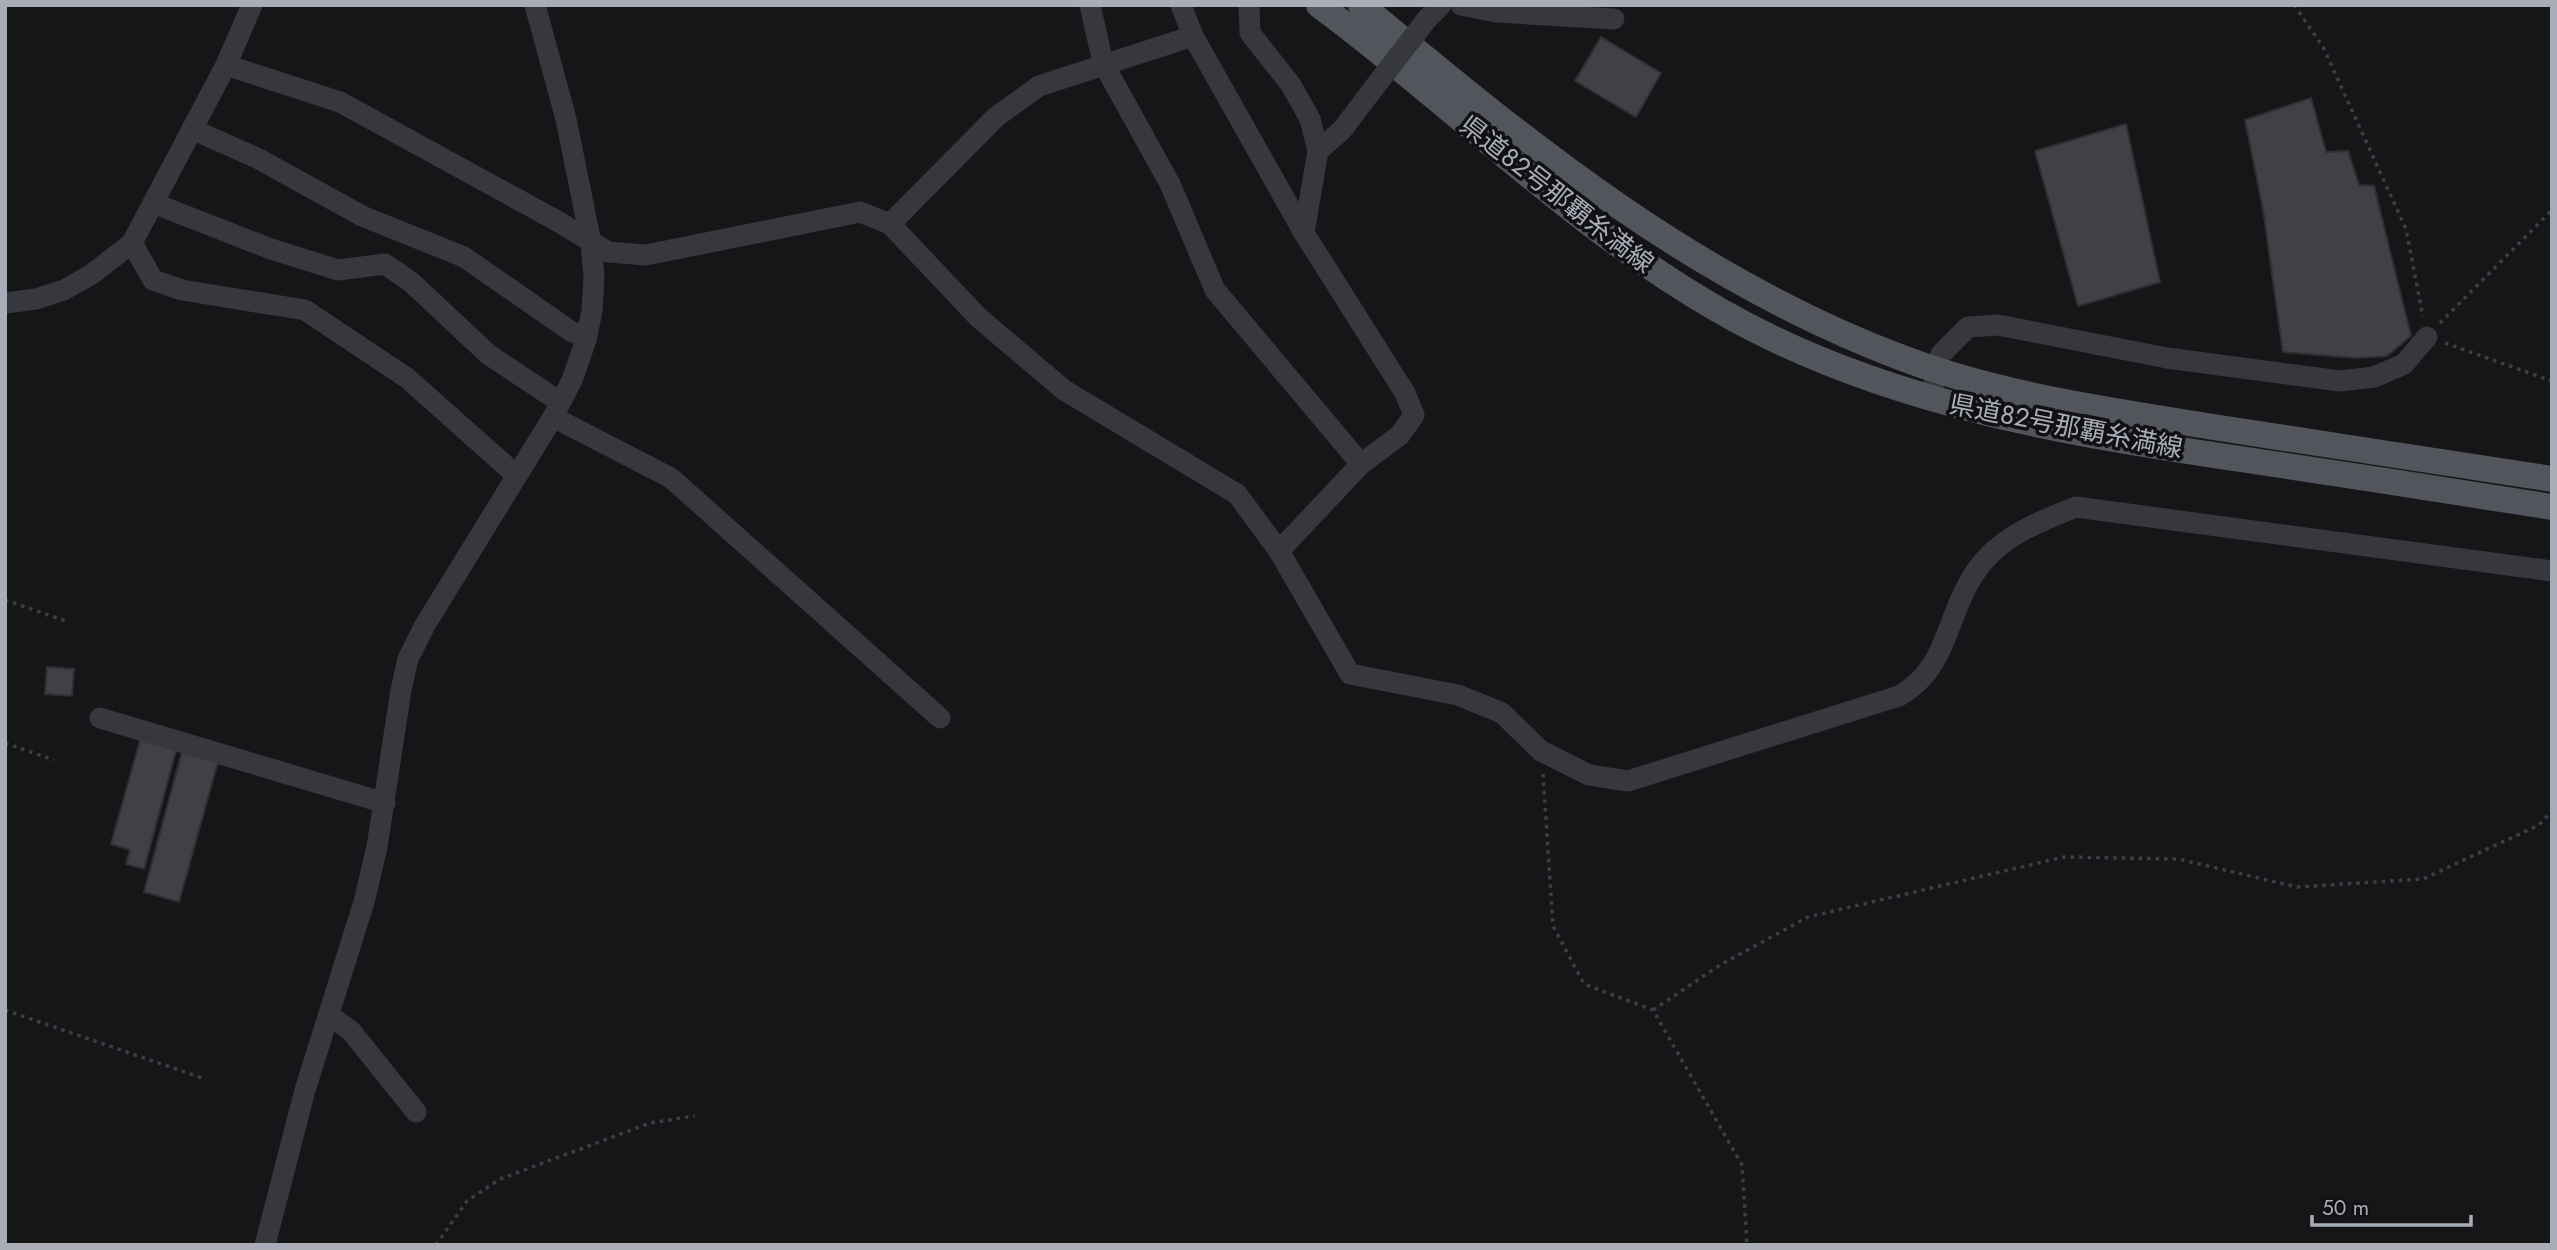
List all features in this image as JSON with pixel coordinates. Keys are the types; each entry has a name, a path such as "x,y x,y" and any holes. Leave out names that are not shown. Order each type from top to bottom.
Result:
{"main road":[{"name":"県道82号那覇糸満線","path":"1319,5 1525,173 1668,279 1719,310 1836,366 1929,399 2047,427 2552,507"},
{"name":"県道82号那覇糸満線","path":"1361,5 1519,135 1674,245 1814,321 1938,370 2040,397 2552,479"}],"street":[{"path":"5,303 36,299 64,290 92,274 132,243 226,65 252,5"},
{"path":"265,1245 305,1090 364,902 408,659 557,409 587,335 594,277 591,243 566,119 535,5"},
{"path":"1090,5 1102,63 1170,184 1215,290 1361,464"},
{"path":"1181,5 1193,36 1304,233 1405,393 1414,415 1400,435 1361,464 1279,551"},
{"path":"1249,5 1250,33 1264,55 1291,85 1310,119 1318,151 1304,233"},
{"path":"1461,5 1496,12 1614,19"},
{"path":"1318,151 1342,130 1434,12"},
{"path":"890,224 996,117 1039,86 1102,63 1193,36"},
{"path":"226,65 340,102 559,222 608,252 646,255 860,212 890,224 979,318 1064,390 1237,494 1279,551 1350,674 1458,695 1502,713 1541,751 1589,775 1628,781 1899,696 1919,685 1932,669 1971,578 1994,551 2021,529 2076,507 2552,571"},
{"path":"192,129 258,159 362,216 464,257 572,332 587,335"},
{"path":"153,203 271,249 338,270 385,264 411,282 489,355 557,409 671,478 940,718"},
{"path":"132,243 153,280 182,290 304,310 407,378 516,475"},
{"path":"1929,399 1941,354 1968,327 1998,325 2167,358 2340,381 2374,377 2403,364 2427,337"},
{"path":"100,718 384,803"},
{"path":"329,1015 351,1031 416,1112"}],"path":[{"path":"2294,5 2323,47 2406,229 2427,337"},
{"path":"2427,337 2552,210"},
{"path":"2427,337 2552,381"},
{"path":"5,600 66,621"},
{"path":"5,743 54,760"},
{"path":"1541,751 1553,926 1584,984 1653,1010 1742,1165 1747,1245"},
{"path":"1653,1010 1720,965 1808,918 2064,857 2178,859 2297,887 2423,878 2539,825 2552,811"},
{"path":"5,1010 205,1079"},
{"path":"436,1245 467,1201 500,1178 639,1127 695,1116"}],"building":[{"path":"1601,37 1661,73 1636,117 1575,81"},
{"path":"2311,98 2326,152 2348,151 2359,185 2374,186 2411,336 2387,356 2356,358 2283,352 2263,209 2245,120"},
{"path":"2126,124 2160,282 2078,306 2035,151"},
{"path":"47,667 74,669 72,696 45,694"},
{"path":"141,737 177,747 144,869 126,864 130,850 111,844"},
{"path":"183,748 219,758 179,902 144,892"}]}
